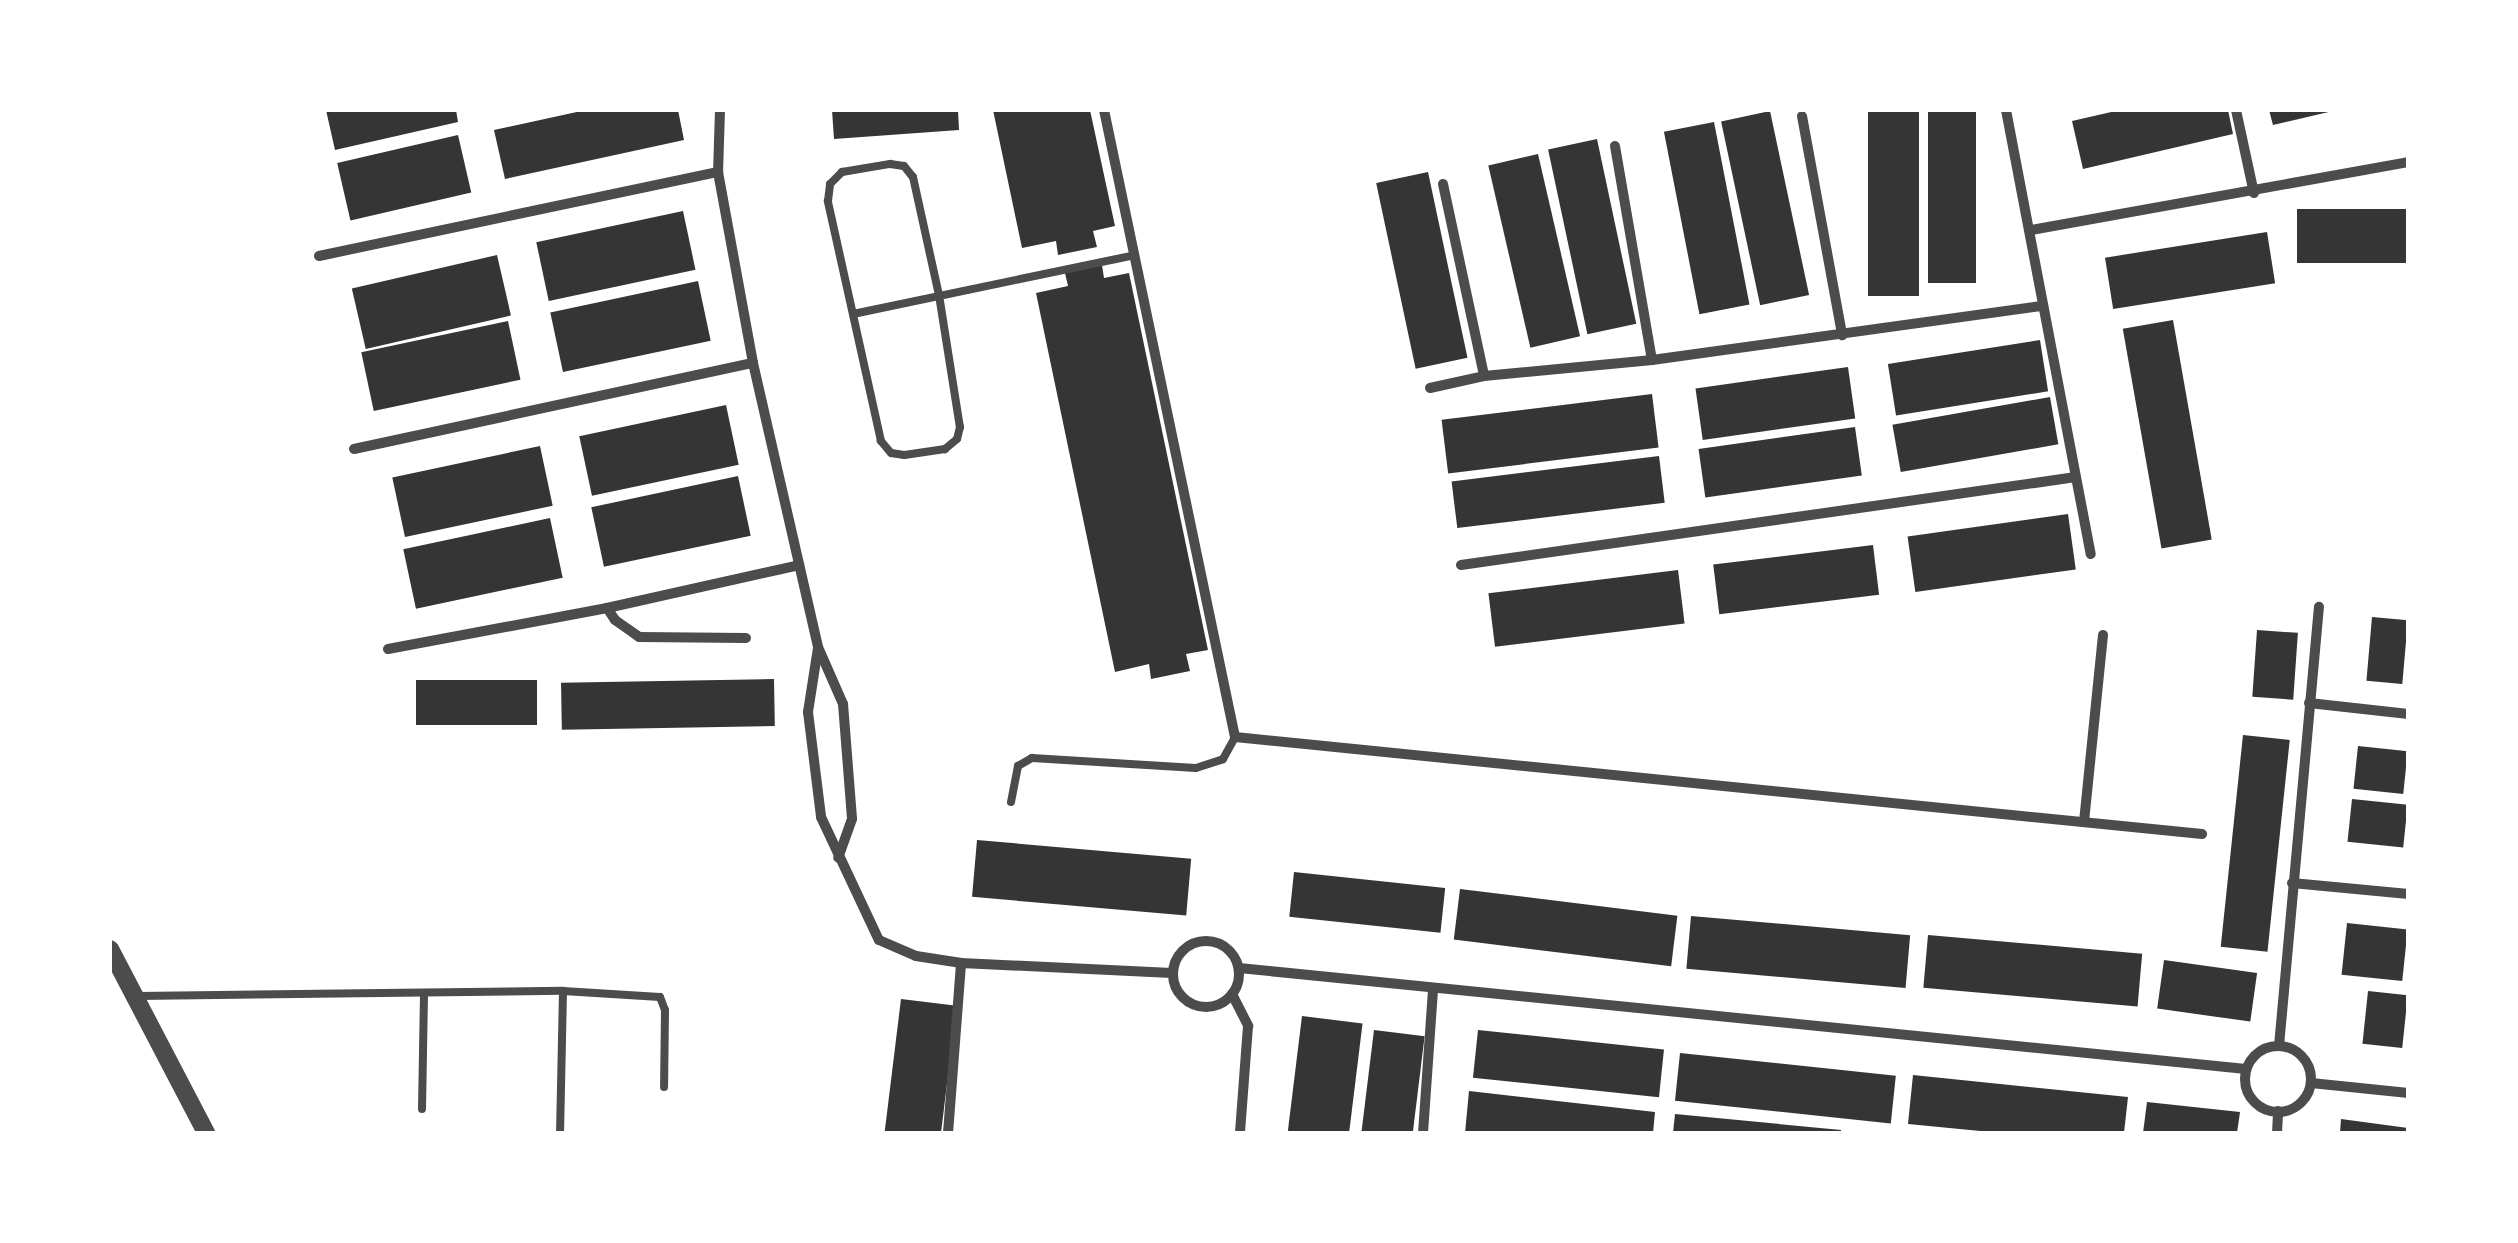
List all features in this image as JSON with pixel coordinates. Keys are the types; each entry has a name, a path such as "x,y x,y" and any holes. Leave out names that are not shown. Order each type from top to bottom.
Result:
{"street":[{"path":"720,110 718,172 753,363 818,647 843,704 852,819 838,858"},
{"path":"1104,110 1235,738 2202,834"},
{"path":"2006,110 2091,554"},
{"path":"2236,110 2254,193"},
{"path":"1802,116 1842,335"},
{"path":"1616,146 1652,360"},
{"path":"2030,230 2254,193 2408,162"},
{"path":"319,256 718,172"},
{"path":"1443,184 1484,376"},
{"path":"1430,388 1484,376 1652,360 2043,306"},
{"path":"354,449 753,363"},
{"path":"1460,565 2076,477"},
{"path":"388,649 607,608 799,565"},
{"path":"2279,1046 2319,606"},
{"path":"607,608 614,620 639,637 746,638"},
{"path":"2084,822 2103,636"},
{"path":"818,647 808,712 821,817 879,940 916,956 961,963 1172,973"},
{"path":"2309,702 2408,714"},
{"path":"2292,882 2408,894"},
{"path":"1198,942 1226,947 1239,968 1232,994 1219,1004 1195,1005 1175,987 1172,973 1185,948 1198,942"},
{"path":"110,949 138,996 206,1133"},
{"path":"948,1133 961,963"},
{"path":"1239,968 2246,1070"},
{"path":"1423,1133 1434,989"},
{"path":"1232,994 1248,1026 1240,1133"},
{"path":"2279,1046 2290,1048 2307,1062 2311,1083 2296,1106 2278,1112 2256,1104 2248,1094 2246,1070 2259,1052 2279,1046"},
{"path":"2311,1083 2408,1092"},
{"path":"2277,1133 2278,1112"}],"lane":[{"path":"890,164 904,166 913,177 940,295 960,428 958,440 946,449 891,453 880,442 828,202 830,184 842,172 890,164"},
{"path":"854,314 1135,255"},
{"path":"1011,802 1018,766 1032,758 1196,768 1223,759 1235,738"},
{"path":"138,996 564,991 660,997 665,1010 664,1087"},
{"path":"560,1133 564,991"},
{"path":"422,1108 424,993"}],"building":[{"path":"326,110 456,110 458,122 335,150"},
{"path":"586,110 678,110 684,140 505,179 494,130"},
{"path":"832,110 958,110 959,130 834,139"},
{"path":"993,110 1090,110 1115,226 1093,231 1097,247 1058,255 1056,241 1022,248"},
{"path":"1868,110 1919,110 1919,296 1868,296"},
{"path":"1928,110 1976,110 1976,283 1928,283"},
{"path":"2120,110 2228,110 2233,134 2083,169 2072,121"},
{"path":"2269,110 2332,110 2333,111 2273,125"},
{"path":"1770,111 1809,295 1760,305 1721,121"},
{"path":"1714,122 1749,305 1699,314 1664,132"},
{"path":"458,135 471,192 350,220 337,163"},
{"path":"1597,139 1636,324 1587,334 1548,149"},
{"path":"1538,154 1580,336 1530,348 1488,165"},
{"path":"1428,172 1468,358 1416,369 1376,183"},
{"path":"2297,209 2408,209 2408,263 2297,263"},
{"path":"683,211 695,270 549,301 536,242"},
{"path":"2267,232 2275,283 2113,309 2105,258"},
{"path":"497,255 511,315 366,349 352,289"},
{"path":"1102,265 1104,278 1129,273 1208,650 1186,654 1190,671 1151,679 1149,664 1115,672 1036,293 1068,286 1065,273"},
{"path":"698,281 711,341 563,372 550,312"},
{"path":"2173,320 2212,540 2161,548 2123,329"},
{"path":"508,321 520,380 374,411 361,352"},
{"path":"2040,340 2048,391 1896,415 1888,364"},
{"path":"1848,367 1855,418 1703,440 1695,388"},
{"path":"1652,394 1659,448 1448,473 1442,420"},
{"path":"2050,397 2058,444 1901,472 1892,425"},
{"path":"726,405 739,465 592,496 579,436"},
{"path":"1855,427 1862,476 1705,498 1699,449"},
{"path":"540,446 553,506 405,537 392,477"},
{"path":"1659,456 1665,503 1457,528 1452,481"},
{"path":"738,476 751,536 604,567 591,507"},
{"path":"2068,514 2076,569 1915,592 1908,537"},
{"path":"550,518 563,578 416,609 403,549"},
{"path":"1873,545 1879,595 1719,614 1713,565"},
{"path":"1678,570 1685,624 1495,647 1488,593"},
{"path":"2372,617 2408,620 2402,684 2366,681"},
{"path":"2257,630 2298,633 2293,700 2252,697"},
{"path":"774,679 775,726 562,730 561,683"},
{"path":"416,680 537,680 537,725 416,725"},
{"path":"2243,735 2290,740 2267,952 2221,947"},
{"path":"2358,746 2408,751 2403,794 2354,789"},
{"path":"2352,799 2408,805 2403,848 2348,842"},
{"path":"977,840 1191,859 1186,916 972,897"},
{"path":"1294,872 1445,888 1440,933 1289,917"},
{"path":"1460,889 1677,916 1671,966 1454,940"},
{"path":"1691,916 1910,935 1906,988 1686,969"},
{"path":"2347,923 2408,929 2402,981 2342,975"},
{"path":"1928,935 2142,954 2138,1007 1923,988"},
{"path":"2164,960 2257,973 2250,1022 2157,1009"},
{"path":"2368,991 2408,995 2402,1048 2362,1044"},
{"path":"901,999 957,1006 941,1133 885,1133"},
{"path":"1302,1016 1363,1023 1349,1133 1288,1133"},
{"path":"1374,1030 1425,1036 1413,1133 1361,1133"},
{"path":"1478,1030 1664,1050 1659,1097 1473,1078"},
{"path":"1680,1053 1896,1076 1891,1123 1675,1101"},
{"path":"1913,1075 2128,1097 2124,1133 2001,1133 1908,1124"},
{"path":"1469,1091 1655,1112 1653,1133 1465,1133"},
{"path":"2147,1102 2240,1112 2237,1133 2143,1133"},
{"path":"1675,1114 1841,1130 1841,1133 1673,1133"},
{"path":"2341,1119 2408,1128 2408,1133 2340,1133"}]}
